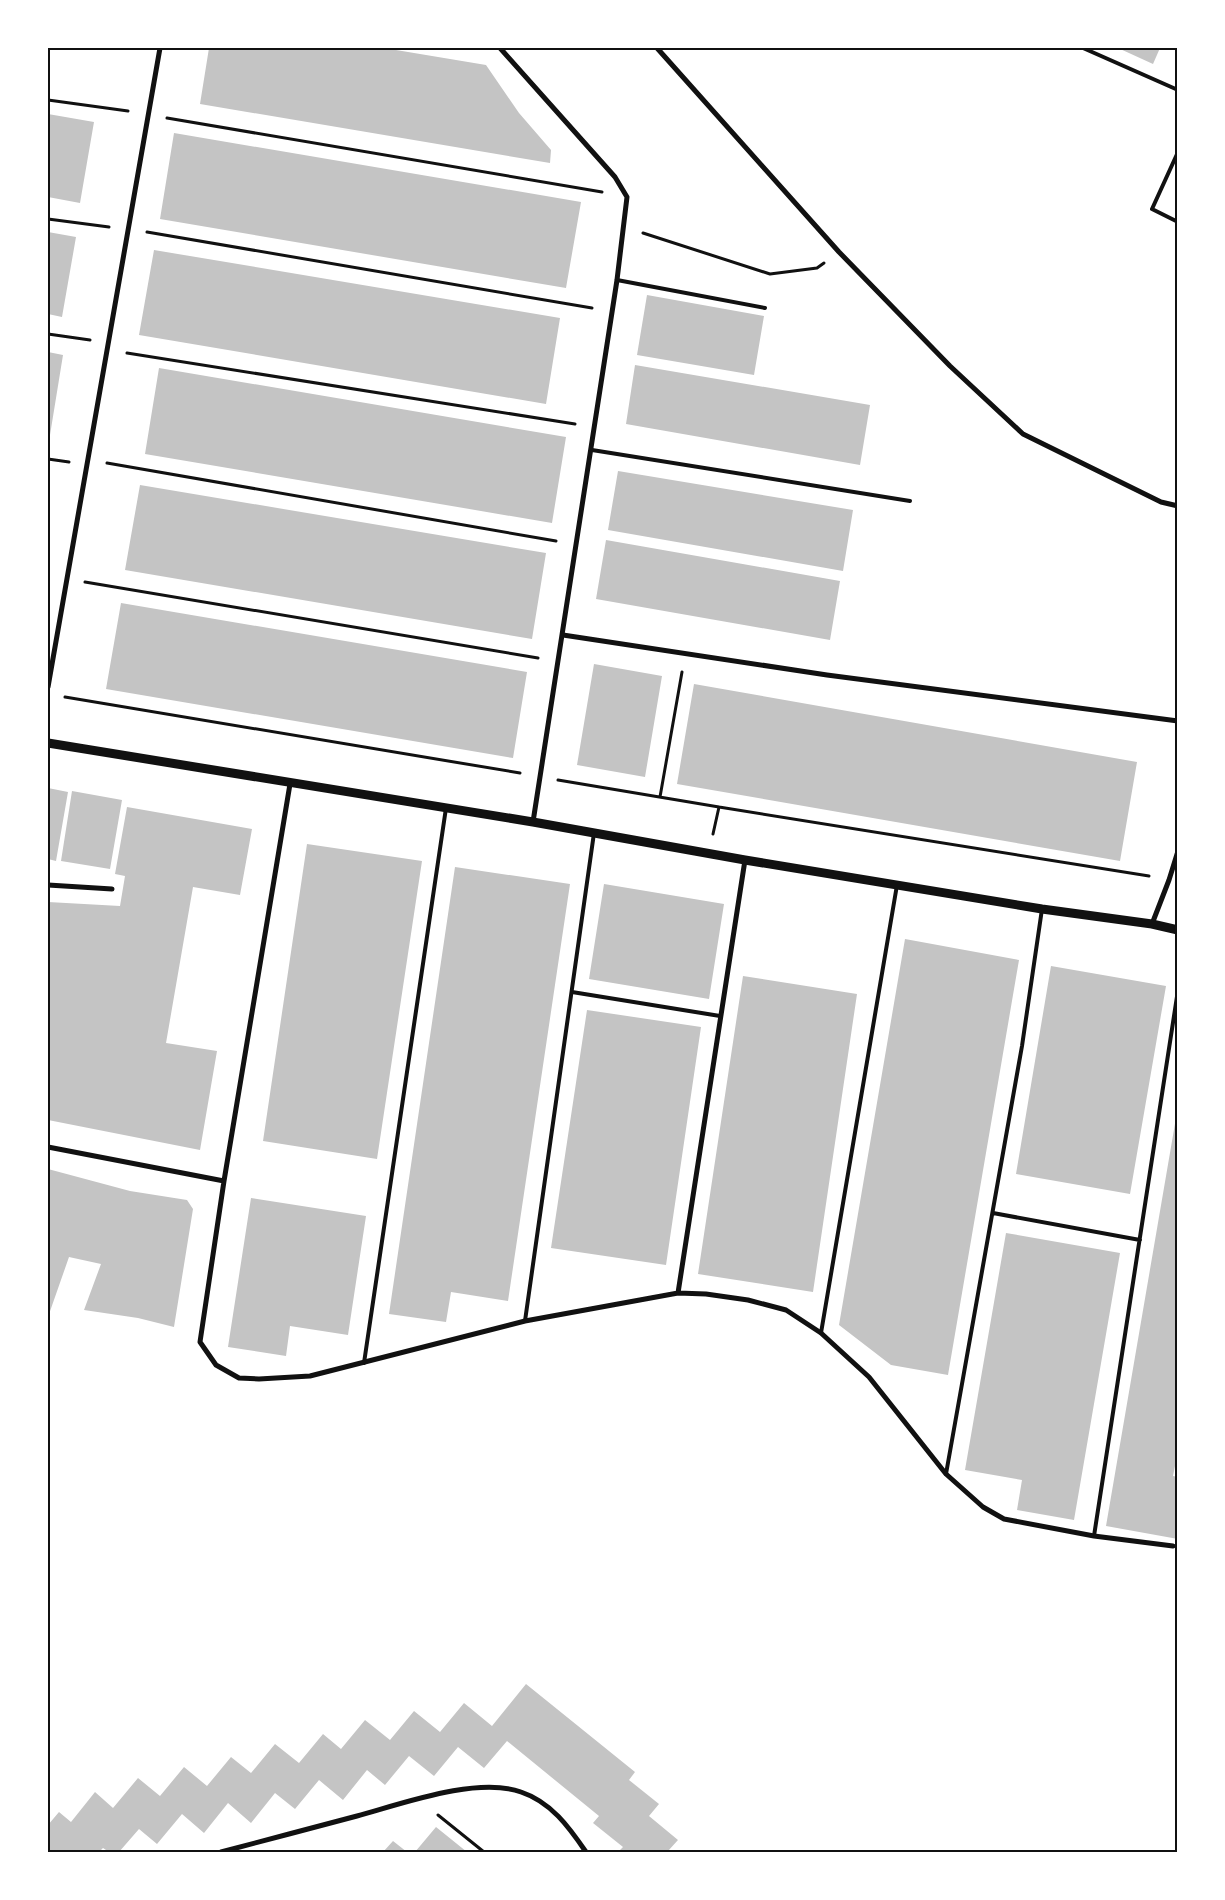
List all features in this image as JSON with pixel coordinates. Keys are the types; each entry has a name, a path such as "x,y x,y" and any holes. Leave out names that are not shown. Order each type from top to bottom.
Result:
{"street":[{"path":"48,687 160,48"},
{"path":"500,48 615,176 627,197 613,311 533,822"},
{"path":"657,48 839,252 950,366 1023,434 1161,502 1178,506"},
{"path":"563,635 828,675 1178,721"},
{"path":"48,743 290,784 533,822 745,860 1042,909 1152,924 1178,930"},
{"path":"290,784 224,1181 200,1342 216,1365 239,1378 259,1379 310,1376 525,1321 678,1293 706,1294 748,1300 786,1310 822,1333 869,1378 946,1474 983,1508 1004,1519 1094,1536 1173,1546"},
{"path":"1152,924 1178,850"},
{"path":"678,1293 745,860"},
{"path":"48,885 112,889"},
{"path":"48,1147 224,1181"},
{"path":"221,1852 419,1799 489,1786 520,1791 542,1802 569,1826 586,1852"}],"lane":[{"path":"1083,48 1178,90"},
{"path":"1178,152 1152,209 1178,222"},
{"path":"617,280 765,308"},
{"path":"592,450 910,501"},
{"path":"364,1363 446,808"},
{"path":"525,1321 594,833"},
{"path":"822,1333 897,885"},
{"path":"946,1474 1022,1046 1042,909"},
{"path":"1094,1536 1178,990"},
{"path":"572,992 720,1016"},
{"path":"992,1213 1140,1240"}],"path":[{"path":"48,100 148,114 627,197"},
{"path":"48,219 128,229 613,311"},
{"path":"624,227 770,274 817,268 839,252"},
{"path":"48,334 108,343"},
{"path":"107,350 595,427"},
{"path":"88,460 577,545"},
{"path":"67,579 559,661"},
{"path":"660,797 685,654"},
{"path":"57,696 1169,880"},
{"path":"419,1799 484,1852"}],"building":[{"path":"209,48 384,48 486,65 519,113 551,150 550,163 200,104"},
{"path":"1118,48 1160,48 1153,64"},
{"path":"48,114 94,122 80,203 48,197"},
{"path":"174,133 581,202 566,288 160,219"},
{"path":"48,232 76,237 62,317 48,314"},
{"path":"154,250 560,318 546,404 139,335"},
{"path":"647,295 764,316 754,375 637,355"},
{"path":"48,352 63,355 50,435 48,435"},
{"path":"635,365 870,405 860,465 626,424"},
{"path":"159,368 566,437 552,523 145,454"},
{"path":"618,471 853,510 843,571 608,530"},
{"path":"140,485 546,553 532,639 125,570"},
{"path":"606,540 840,581 830,640 596,599"},
{"path":"121,603 527,672 513,758 106,689"},
{"path":"594,664 662,676 645,777 577,765"},
{"path":"694,684 1137,762 1120,861 677,784"},
{"path":"48,788 68,792 56,861 48,859"},
{"path":"72,791 122,800 110,869 61,861"},
{"path":"127,807 252,829 240,895 193,887 166,1043 217,1051 200,1150 48,1120 48,902 120,906 125,876 115,874"},
{"path":"307,844 422,861 377,1159 263,1141"},
{"path":"455,867 570,884 508,1301 451,1292 446,1322 389,1314"},
{"path":"604,884 724,904 709,999 589,979"},
{"path":"905,939 1019,960 948,1375 891,1365 839,1325"},
{"path":"1051,966 1166,986 1130,1194 1016,1174"},
{"path":"743,976 857,994 813,1292 698,1274"},
{"path":"587,1010 701,1027 666,1265 551,1248"},
{"path":"1177,1112 1178,1451 1173,1476 1178,1477 1178,1539 1106,1526"},
{"path":"48,1169 130,1191 187,1200 193,1209 174,1327 138,1318 84,1310 101,1264 69,1257 48,1317"},
{"path":"251,1198 366,1216 348,1335 290,1326 286,1356 228,1347"},
{"path":"1006,1233 1120,1253 1074,1520 1017,1510 1022,1480 965,1470"},
{"path":"526,1684 635,1772 629,1780 659,1804 649,1816 678,1840 668,1851 670,1852 618,1852 623,1847 593,1823 599,1816 507,1741 484,1768 458,1747 434,1776 409,1756 385,1785 367,1770 343,1800 319,1780 295,1809 275,1793 251,1823 228,1803 204,1833 182,1814 157,1844 139,1829 119,1852 109,1852 103,1848 99,1852 48,1852 48,1825 59,1812 71,1822 95,1792 113,1808 138,1778 160,1796 184,1767 207,1786 231,1757 251,1773 275,1744 299,1763 323,1734 341,1749 365,1720 390,1740 414,1711 440,1732 464,1703 492,1726"},
{"path":"436,1827 467,1852 415,1852"},
{"path":"393,1841 407,1852 383,1852"}]}
